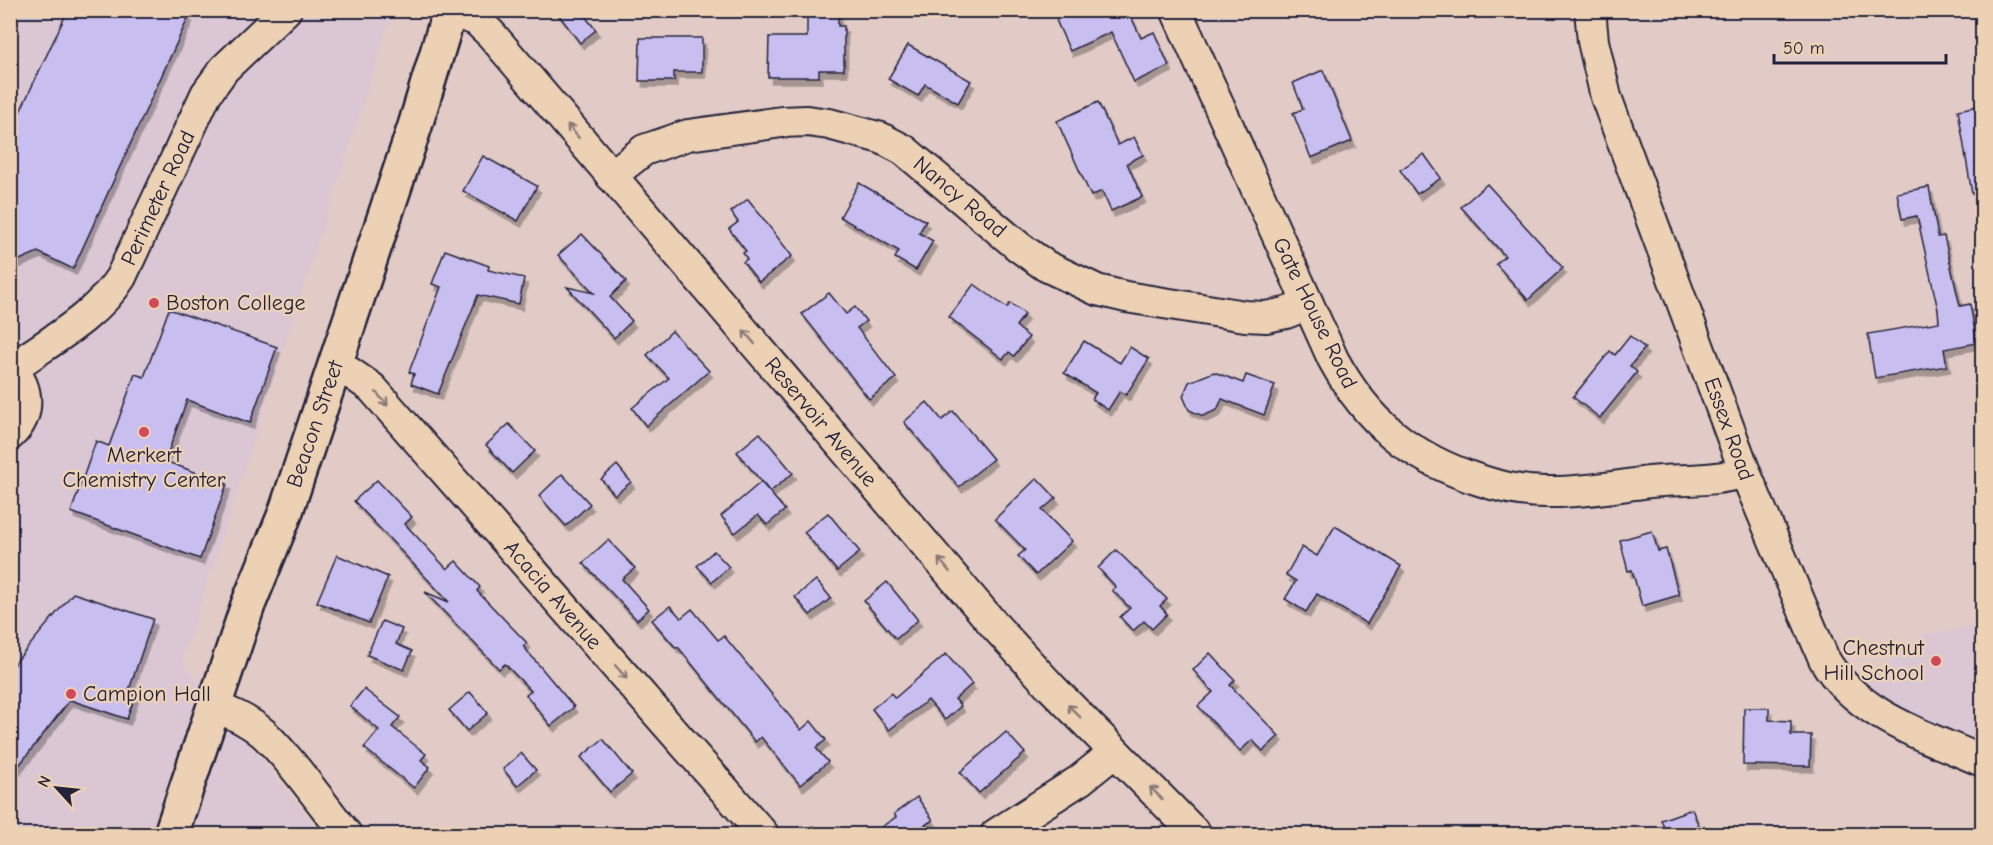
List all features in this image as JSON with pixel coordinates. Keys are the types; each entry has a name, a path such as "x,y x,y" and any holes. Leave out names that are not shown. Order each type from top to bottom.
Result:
{"main road":[{"name":"Beacon Street","path":"171,834 248,606 285,514 415,126 450,11"}],"street":[{"name":"Perimeter Road","path":"10,435 21,423 26,409 24,386 11,367 97,307 111,294 206,94 224,69 286,10"},
{"name":"Gate House Road","path":"1176,10 1308,304 1345,380 1378,421 1400,441 1421,456 1468,477 1495,485 1544,493 1660,481 1713,480 1744,472"},
{"name":"Essex Road","path":"1590,10 1593,41 1606,97 1744,472 1816,644 1833,675 1865,704 1884,717 1983,761"},
{"name":"Reservoir Avenue","path":"450,11 476,20 491,34 995,626 1051,687 1196,834"},
{"name":"Nancy Road","path":"611,176 644,150 688,135 782,122 807,121 829,124 881,138 904,150 1037,259 1097,290 1126,297 1245,316 1266,317 1286,313 1308,304"},
{"name":"Acacia Avenue","path":"335,366 346,370 372,388 763,834"},
{"path":"214,707 243,719 262,732 346,834"},
{"path":"996,834 1080,780 1115,752"}],"shaded area":[{"name":"Boston College","path":"10,11 393,11 182,661 321,834 11,834"},
{"name":"Chestnut Hill School","path":"1982,625 1982,744 1912,720 1859,687 1921,635"}],"building":[{"path":"68,10 177,10 189,16 73,269 38,252 10,264 10,133"},
{"path":"555,10 580,10 596,30 580,43"},
{"path":"807,10 838,10 838,26 844,26 844,70 819,70 819,77 768,77 769,37 807,37"},
{"path":"1077,10 1128,10 1141,38 1154,32 1169,66 1134,82 1111,32 1070,51 1056,20"},
{"path":"640,38 702,38 702,72 674,72 674,81 639,81"},
{"path":"908,45 971,81 958,103 925,84 918,96 888,79"},
{"path":"1323,70 1352,141 1311,158 1293,113 1303,109 1293,83"},
{"path":"1098,102 1118,145 1134,137 1143,155 1127,163 1142,197 1111,211 1102,191 1091,196 1057,121"},
{"path":"1983,105 1983,193 1972,194 1958,110"},
{"path":"1424,154 1441,178 1417,194 1400,170"},
{"path":"483,156 537,186 518,221 463,191"},
{"path":"859,183 926,221 919,233 933,241 916,270 895,258 899,251 840,217"},
{"path":"1487,184 1563,268 1528,300 1496,264 1505,256 1461,207"},
{"path":"1929,187 1938,237 1944,236 1960,306 1970,304 1977,343 1944,349 1947,366 1875,378 1868,334 1939,322 1917,216 1902,219 1897,193"},
{"path":"748,199 792,256 759,282 743,262 747,259 743,253 746,251 729,229 738,222 731,212"},
{"path":"582,234 626,281 610,297 632,321 614,338 567,287 594,293 558,255"},
{"path":"445,250 489,266 488,270 524,278 519,304 478,295 438,394 411,384 414,374 409,372 441,287 432,284"},
{"path":"974,284 1007,308 1010,303 1025,314 1016,326 1029,337 1014,356 1009,352 1003,359 949,317"},
{"path":"829,293 846,314 855,307 866,321 857,328 896,378 869,399 802,314"},
{"name":"Merkert Chemistry Center","path":"169,309 277,347 250,423 187,400 165,461 227,484 200,559 71,512 96,441 109,446 135,374 144,377"},
{"path":"672,331 709,371 646,426 632,408 669,378 647,355"},
{"path":"1630,336 1645,348 1630,366 1637,372 1600,418 1573,397 1610,351 1615,355"},
{"path":"1084,341 1120,363 1130,347 1149,359 1126,395 1120,391 1108,410 1092,399 1096,393 1064,373"},
{"path":"1214,372 1243,383 1246,375 1275,385 1264,415 1222,399 1217,410 1203,416 1189,410 1183,396 1189,382"},
{"path":"927,402 942,420 953,411 993,459 959,487 904,422"},
{"path":"509,424 535,451 512,473 486,445"},
{"path":"760,433 793,473 770,492 737,452"},
{"path":"617,465 631,482 615,495 601,479"},
{"path":"562,474 590,504 566,526 539,496"},
{"path":"1037,478 1056,498 1042,510 1072,541 1036,575 1018,556 1025,550 995,519"},
{"path":"377,480 412,517 405,524 447,569 456,561 480,587 477,591 527,643 523,646 574,707 551,726 526,695 531,691 505,664 499,669 425,592 449,602 354,501"},
{"path":"761,482 785,510 767,525 758,515 735,533 721,516"},
{"path":"828,513 860,552 837,571 804,532"},
{"path":"1335,526 1401,566 1367,624 1317,594 1306,612 1285,599 1296,581 1286,575 1302,547 1317,556"},
{"path":"1652,531 1658,551 1666,549 1679,595 1642,606 1632,570 1628,571 1620,540"},
{"path":"608,540 635,568 622,579 649,609 637,620 583,563"},
{"path":"1116,550 1167,599 1160,606 1167,614 1152,629 1144,621 1133,631 1120,617 1130,608 1112,590 1116,587 1098,568"},
{"path":"714,551 729,567 712,582 697,566"},
{"path":"337,555 388,577 369,623 317,602"},
{"path":"816,580 831,598 810,615 795,597"},
{"path":"887,582 918,620 896,639 864,601"},
{"name":"Campion Hall","path":"73,593 153,619 128,693 135,696 127,719 70,700 10,777 10,669"},
{"path":"670,606 681,618 692,609 718,640 724,636 801,730 811,721 826,740 816,748 828,762 800,785 761,737 755,742 678,647 676,648 652,620"},
{"path":"382,621 402,629 396,644 412,651 404,670 367,655"},
{"path":"1210,653 1235,680 1230,685 1279,736 1263,751 1252,740 1240,751 1198,706 1213,692 1193,670"},
{"path":"946,654 972,684 955,699 961,706 945,720 928,700 889,730 872,709 891,693 895,698"},
{"path":"364,689 400,717 392,727 426,754 421,760 430,767 414,788 364,748 379,730 350,706"},
{"path":"470,692 488,713 467,731 449,710"},
{"path":"1744,708 1769,708 1769,720 1791,721 1791,735 1811,735 1810,766 1743,765"},
{"path":"1006,732 1025,753 979,793 960,772"},
{"path":"603,739 632,774 610,792 581,757"},
{"path":"521,753 536,770 517,786 503,769"},
{"path":"917,797 933,820 911,834 871,834 896,817 894,814"},
{"path":"1692,809 1702,834 1667,834 1661,820"}],"place":[{"name":"Boston College","path":"154,303"},
{"name":"Merkert Chemistry Center","path":"144,432"},
{"name":"Chestnut Hill School","path":"1936,661"},
{"name":"Campion Hall","path":"71,694"}]}
